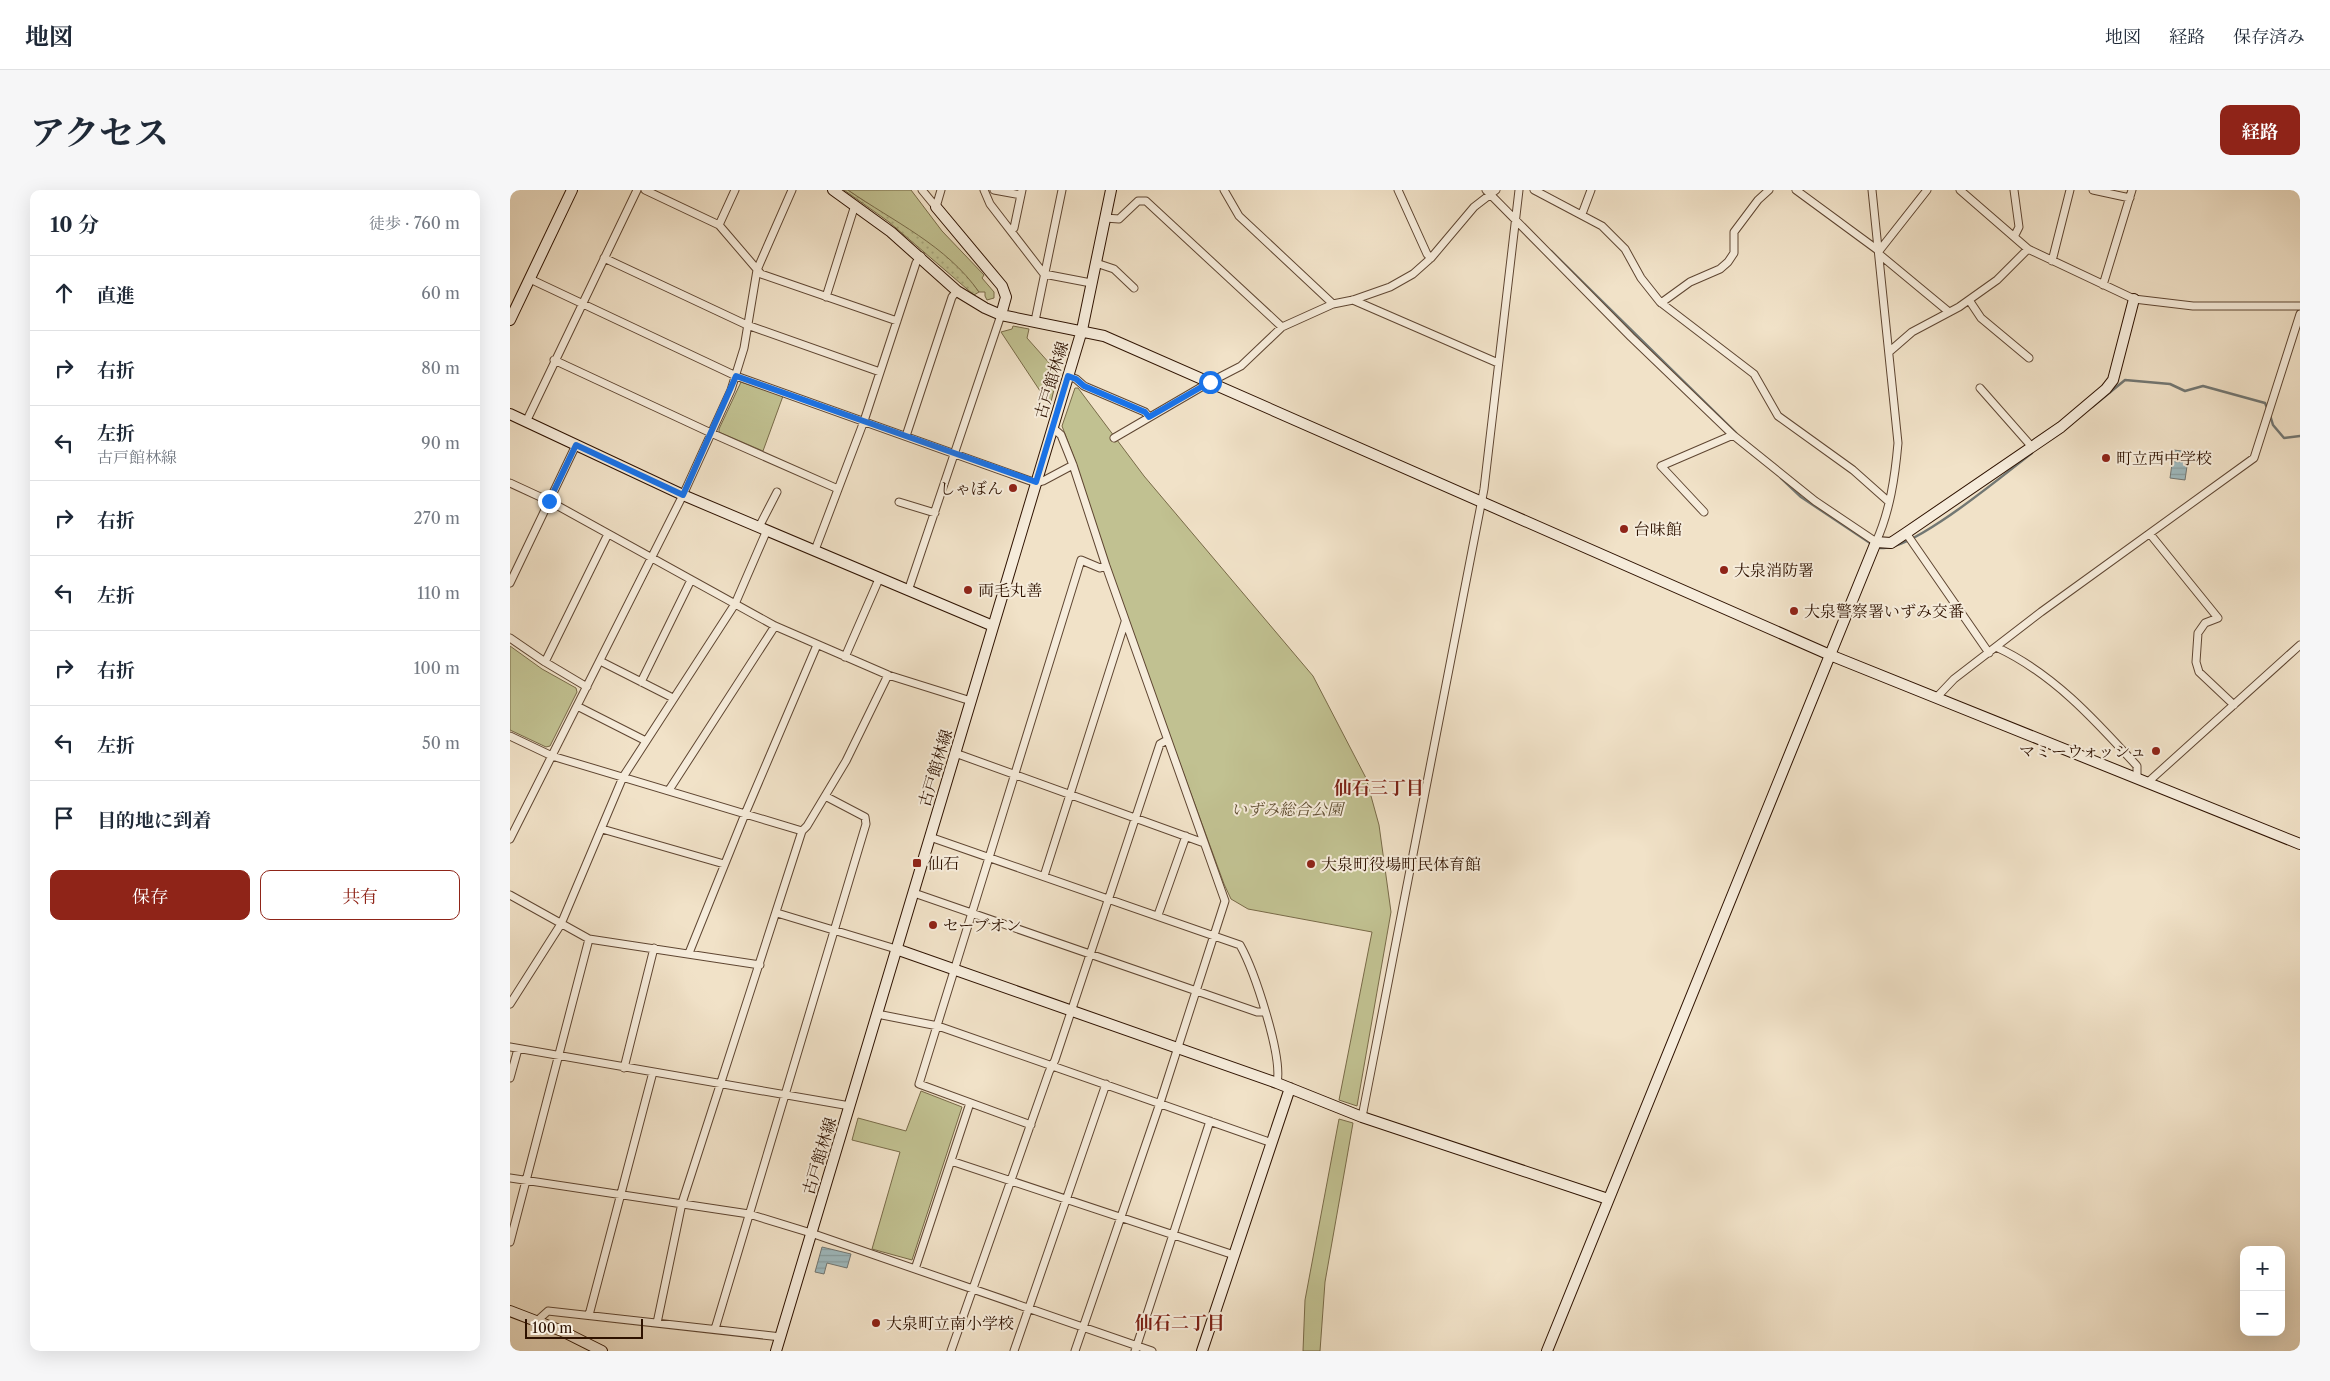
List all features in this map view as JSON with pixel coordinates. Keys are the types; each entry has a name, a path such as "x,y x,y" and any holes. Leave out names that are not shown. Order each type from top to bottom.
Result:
{"street":[{"path":"510,320 572,190"},
{"path":"526,422 636,190"},
{"path":"645,190 719,225 761,274 897,322"},
{"path":"719,225 735,190"},
{"path":"510,839 683,495 736,376 744,348 756,270 792,190"},
{"path":"833,190 921,256 957,291 985,308 1001,315 1104,336 1830,655 2300,844"},
{"path":"908,591 1006,298 1002,286 922,190"},
{"path":"936,207 942,190"},
{"path":"984,190 990,204 1044,274 1091,283"},
{"path":"994,190 1021,193 1014,228 1011,231"},
{"path":"1035,321 1062,190"},
{"name":"古戸館林線","path":"776,1351 1082,330 1111,190"},
{"path":"1224,190 1239,216 1332,304"},
{"path":"1398,190 1427,254 1431,258"},
{"path":"1362,1117 1482,502 1519,190"},
{"path":"1534,190 1602,226 1624,249 1641,278 1662,303 1754,374 1778,416 1853,470 1889,502"},
{"path":"1582,214 1591,190"},
{"path":"1662,303 1690,282 1720,269 1728,262 1734,253 1734,232 1758,200 1769,190"},
{"path":"1796,190 1805,192 1949,312"},
{"path":"1547,1351 1876,542 1889,502 1898,443 1872,190"},
{"path":"1879,252 1927,190"},
{"path":"1960,190 2028,249 2134,299 2193,306 2300,306"},
{"path":"2014,190 2019,227 2014,237"},
{"path":"2052,261 2070,190"},
{"path":"2093,190 2130,198"},
{"path":"2103,285 2132,190"},
{"path":"1114,438 1241,366 1282,327 1332,304 1353,300 1390,286 1413,274 1431,258 1490,191 1631,336 1733,436 1815,501 1876,542 1891,543 2032,447 2088,406 2110,384 2113,380 2134,299"},
{"path":"1105,218 1119,219 1138,201 1146,201 1282,327"},
{"path":"826,297 855,205"},
{"path":"1889,352 1893,351 1912,332 1969,300 1997,280 2028,249"},
{"path":"814,550 864,421 916,263 921,256"},
{"path":"604,258 747,325 880,372"},
{"path":"1096,263 1114,269 1134,288"},
{"path":"530,279 736,376 1036,482 1044,481 1073,465"},
{"path":"906,436 952,297 957,291"},
{"path":"1353,300 1498,363"},
{"path":"1969,300 1980,318 2029,358"},
{"path":"1936,698 1954,680 2041,612 2254,458 2300,314"},
{"path":"554,360 711,433 838,489"},
{"path":"1068,376 1076,379 1084,386 1145,412 1149,417"},
{"path":"1980,388 2032,447"},
{"path":"510,414 683,495 993,626"},
{"path":"1052,428 1062,435 1073,465 1125,621 1225,901 1160,1103 1119,1217 1075,1351"},
{"path":"1704,512 1661,466 1733,436"},
{"path":"510,583 514,566 549,501 576,445"},
{"path":"510,483 549,501 775,626 888,675 971,701"},
{"path":"510,1004 561,924 623,777 735,604 777,492"},
{"path":"898,502 935,513"},
{"path":"1906,533 1989,653"},
{"path":"545,662 608,534"},
{"path":"2150,534 2218,618 2205,623 2198,633 2196,662 2200,672 2234,705"},
{"path":"1030,1124 919,1084 1081,560 1100,568 1106,566"},
{"path":"845,657 878,579"},
{"path":"640,682 691,580"},
{"path":"1044,876 1125,621"},
{"path":"669,790 775,626"},
{"path":"510,638 545,662 587,686"},
{"path":"689,953 724,864 817,644"},
{"path":"2147,782 2300,645"},
{"path":"1996,648 2018,657 2038,671 2096,722 2137,766 2137,778"},
{"path":"600,661 673,698"},
{"path":"657,1323 682,1203 802,831 807,826 846,761 888,675"},
{"path":"577,706 646,741"},
{"path":"510,736 552,756 802,831"},
{"path":"951,1351 1052,1066 1160,744 1167,740"},
{"path":"955,753 1204,843"},
{"path":"715,1330 867,821 865,817 825,796"},
{"path":"602,829 724,864"},
{"path":"930,836 1214,934 1240,945 1265,1012 1279,1072 1277,1083"},
{"path":"1158,915 1186,836"},
{"path":"914,892 1257,1012 1265,1012"},
{"path":"510,895 589,939 760,965"},
{"path":"776,913 896,950 1071,1010 1277,1083 1362,1117 1608,1199"},
{"path":"510,1242 589,939"},
{"path":"624,1068 654,948"},
{"path":"877,1014 938,1026 1272,1143"},
{"path":"510,1078 514,1048 624,1068 721,1082 850,1106"},
{"path":"589,1315 653,1072"},
{"path":"1014,1351 1106,1084"},
{"path":"1202,1351 1290,1088"},
{"path":"915,1269 970,1103"},
{"path":"1136,1348 1210,1121"},
{"path":"951,1160 1234,1255"},
{"path":"510,1178 750,1214 812,1233 1136,1348 1152,1351"},
{"path":"510,1311 538,1320 602,1351"},
{"path":"538,1320 548,1311 781,1336"}],"green space":[{"path":"844,190 848,190 866,202 916,221 967,275 979,292 974,295 889,222"},
{"path":"848,190 911,190 942,231 984,275 982,278 994,292 994,298 987,300 985,292 979,292 966,275 935,248"},
{"path":"1013,326 1029,329 1027,338 1058,373 1050,406 1001,332 1012,329"},
{"path":"741,382 783,396 763,451 719,432"},
{"name":"いずみ総合公園","path":"1075,388 1078,388 1144,476 1313,676 1366,778 1379,825 1391,912 1357,1106 1339,1100 1372,932 1248,909 1231,899 1111,575 1076,463 1062,426"},
{"path":"510,646 542,669 576,688 577,692 550,746 546,747 510,730"},
{"path":"921,1091 962,1107 912,1260 872,1249 900,1152 852,1140 858,1118 906,1131"},
{"path":"1339,1119 1353,1123 1325,1282 1320,1351 1303,1351 1305,1300"}],"water":[{"path":"2174,450 2189,452 2185,480 2170,478"},
{"path":"822,1247 851,1254 847,1268 827,1263 824,1274 815,1272"}],"waterway":[{"path":"1551,251 1736,433"},
{"path":"2092,407 2125,380 2170,384 2185,391 2203,386 2265,403 2268,410"},
{"path":"2270,415 2273,425 2284,438 2300,436"},
{"path":"1878,547 1891,547 1910,540 1932,527 1980,494 2032,453"},
{"path":"1781,478 1801,497 1873,545"}],"place":[{"name":"町立西中学校","path":"2106,458"},
{"name":"しゃぼん","path":"1013,488"},
{"name":"台味館","path":"1624,529"},
{"name":"大泉消防署","path":"1724,570"},
{"name":"両毛丸善","path":"968,590"},
{"name":"大泉警察署いずみ交番","path":"1794,611"},
{"name":"マミーウォッシュ","path":"2156,751"},
{"name":"仙石","path":"917,863"},
{"name":"大泉町役場町民体育館","path":"1311,864"},
{"name":"セーブオン","path":"933,925"},
{"name":"大泉町立南小学校","path":"876,1323"}],"district":[{"name":"仙石三丁目","path":"1379,788"},
{"name":"仙石二丁目","path":"1180,1323"}],"route":[{"path":"549,501 576,445 683,495 736,376 1036,482 1068,376 1076,379 1084,386 1145,412 1149,417 1210,382"}]}
